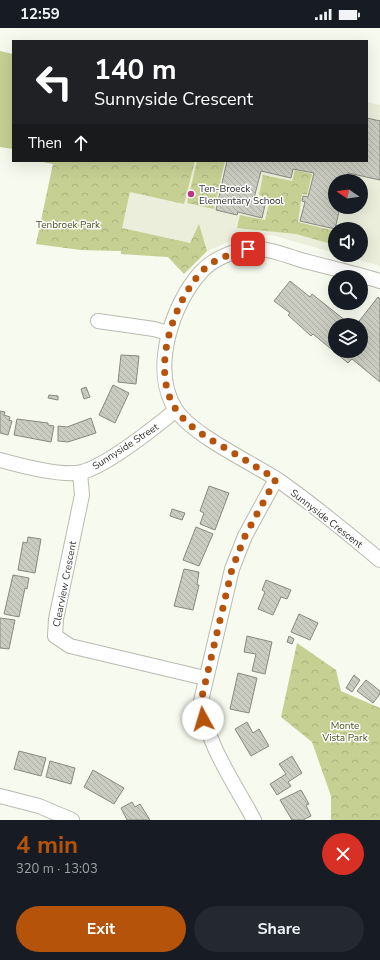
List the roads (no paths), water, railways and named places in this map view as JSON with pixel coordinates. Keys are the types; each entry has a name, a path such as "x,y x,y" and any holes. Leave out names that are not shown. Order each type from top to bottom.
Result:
{"street":[{"path":"98,321 154,329 168,333 189,288 203,270 221,257 248,249 268,251 380,281"},
{"name":"Sunnyside Crescent","path":"168,333 165,372 168,392 176,410 191,427 276,479 380,560"},
{"name":"Sunnyside Street","path":"0,460 41,469 80,473 111,457 176,410"},
{"name":"Clearview Crescent","path":"80,473 82,496 56,619 55,636 70,646 206,678"},
{"path":"254,820 216,750 203,719 201,701 232,569 245,536 276,479"},
{"path":"0,796 46,809 72,820"}],"place":[{"name":"Ten-Broeck Elementary School","path":"191,194"}],"park label":[{"name":"Tenbroek Park","path":"68,224"},
{"name":"Monte Vista Park","path":"345,730"}]}
